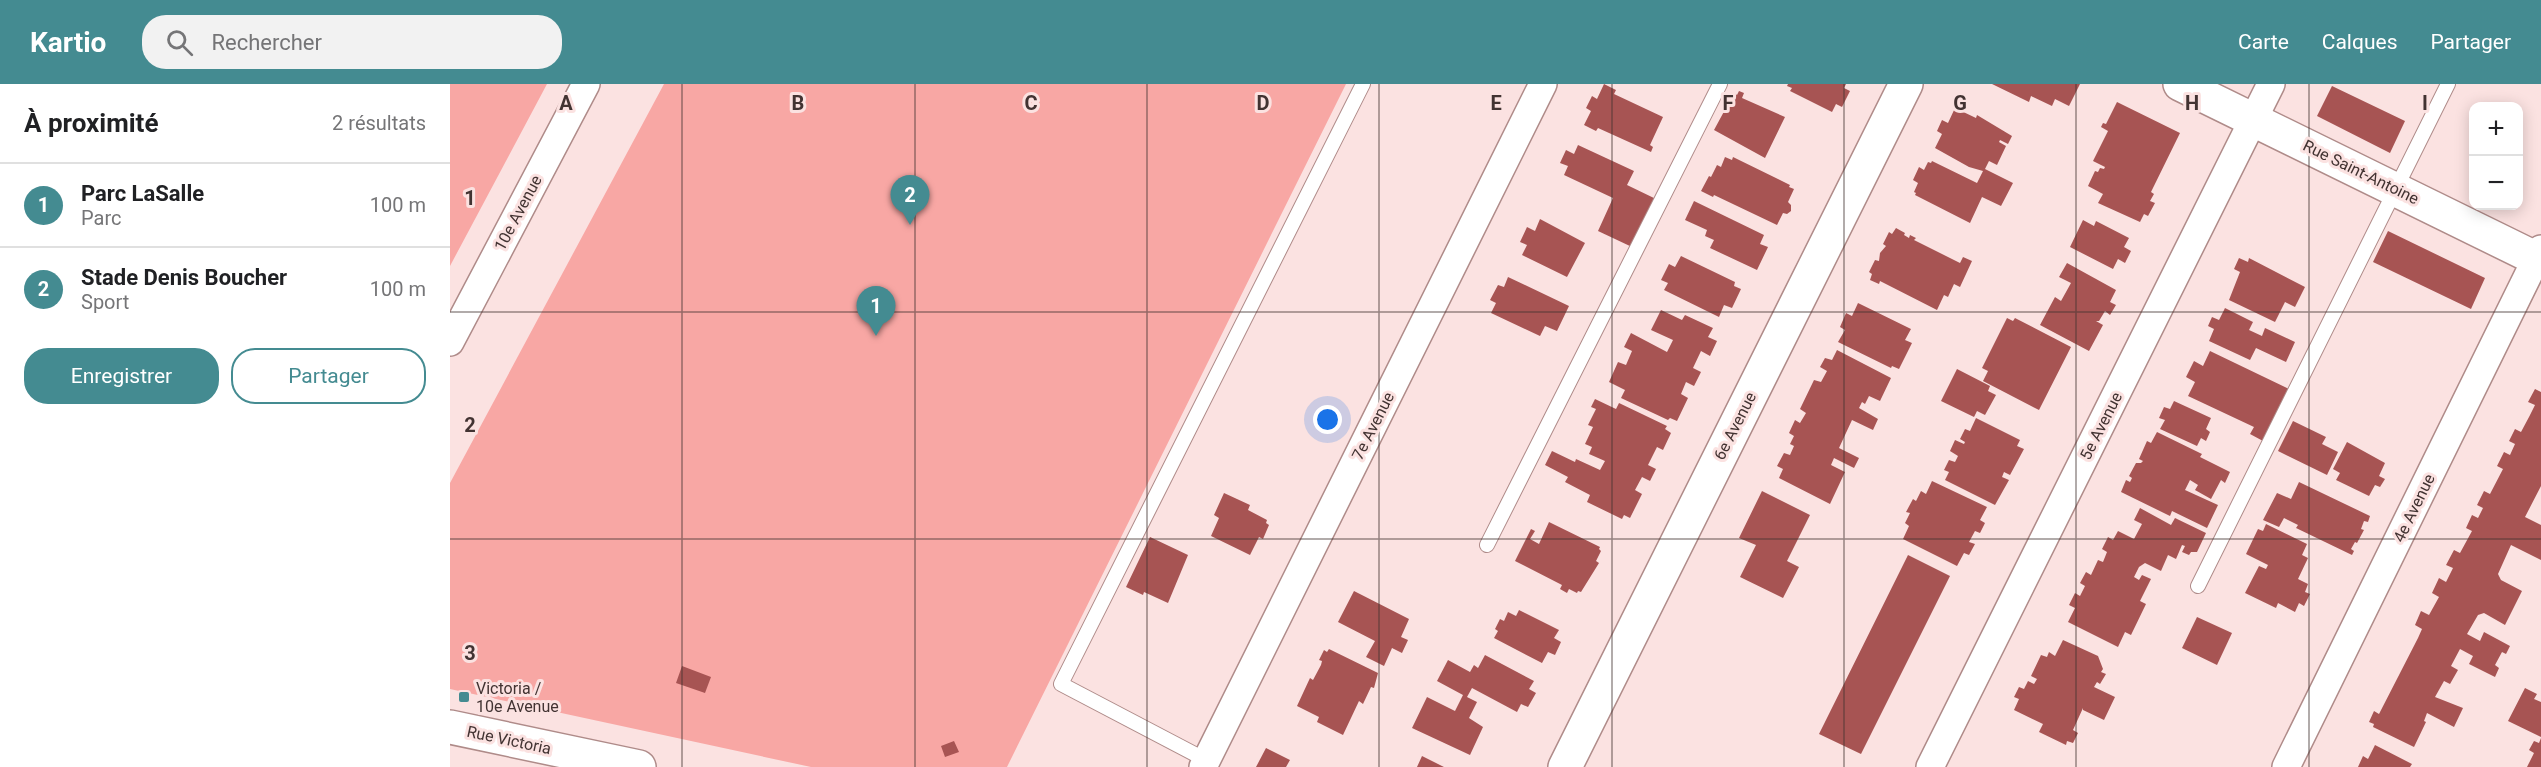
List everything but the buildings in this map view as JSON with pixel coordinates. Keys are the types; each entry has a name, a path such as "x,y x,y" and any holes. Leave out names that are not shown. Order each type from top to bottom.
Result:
{"street":[{"name":"10e Avenue","path":"450,342 586,84"},
{"name":"7e Avenue","path":"1204,764 1543,84"},
{"name":"6e Avenue","path":"1565,767 1906,84"},
{"name":"Rue Saint-Antoine","path":"2180,84 2539,256"},
{"name":"5e Avenue","path":"1930,767 2271,84"},
{"name":"4e Avenue","path":"2286,767 2539,256"},
{"name":"Rue Victoria","path":"450,727 639,767"}],"lane":[{"path":"1204,764 1061,684 1363,84"},
{"path":"1487,545 1720,84"},
{"path":"2198,586 2448,84"}],"shaded area":[{"path":"450,84 547,84 450,266"},
{"path":"664,84 1346,84 1007,767 811,767 450,689 450,483"}],"place":[{"name":"Stade Denis Boucher","path":"910,225"},
{"name":"Parc LaSalle","path":"876,336"},
{"name":"Victoria / 10e Avenue","path":"464,697"}]}
